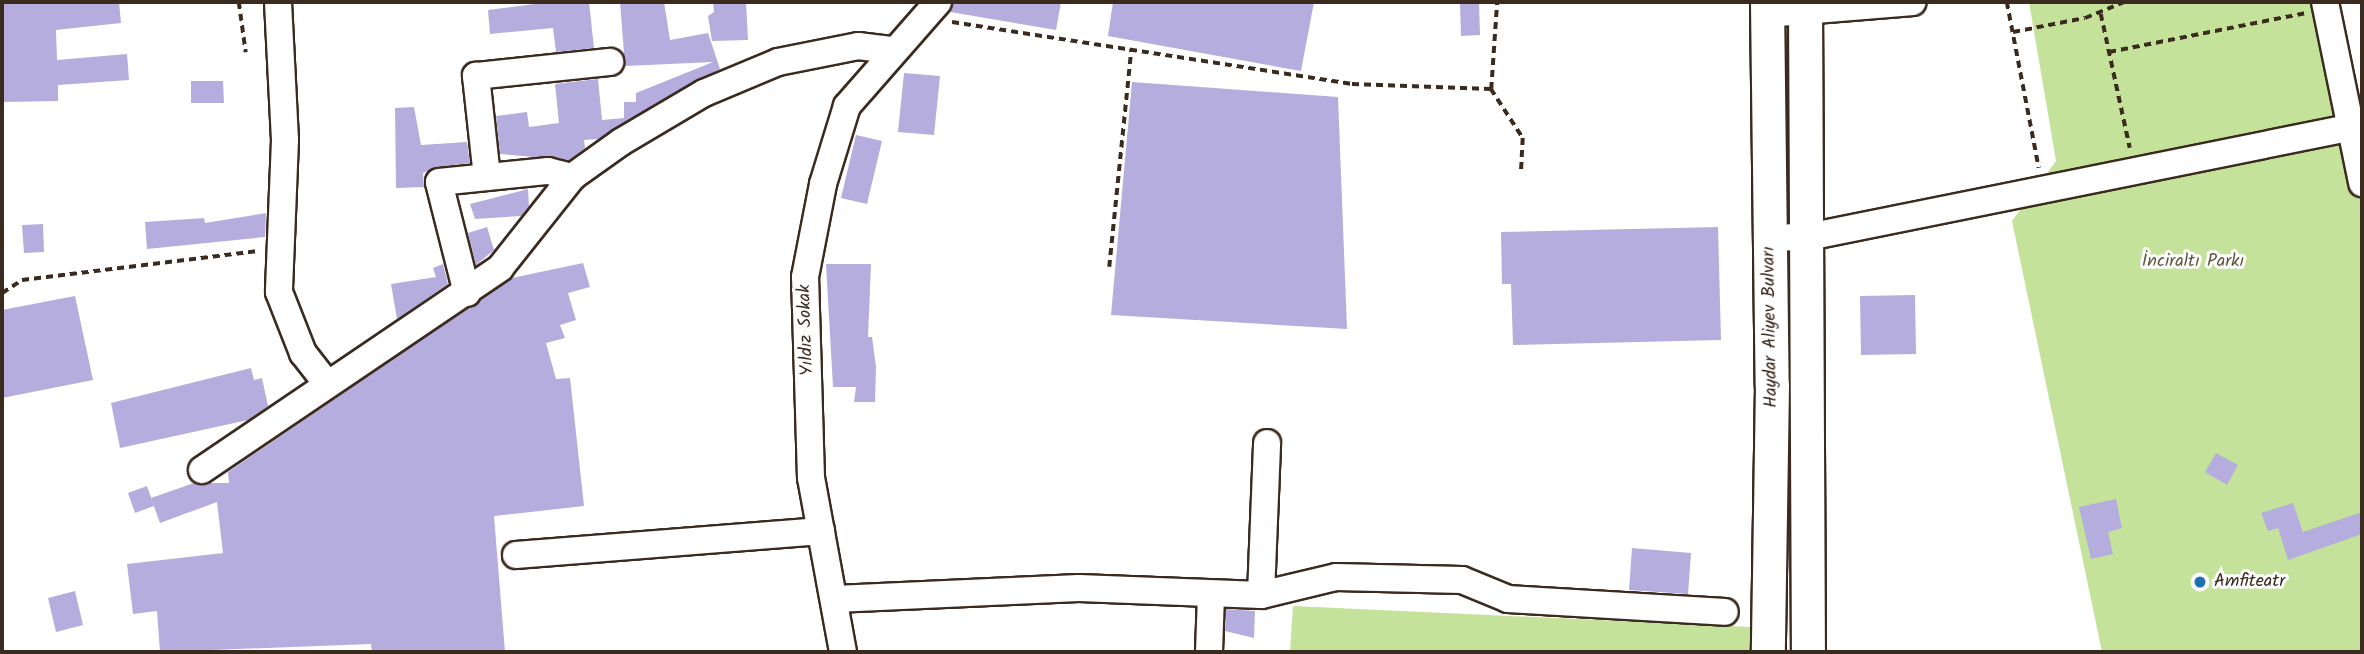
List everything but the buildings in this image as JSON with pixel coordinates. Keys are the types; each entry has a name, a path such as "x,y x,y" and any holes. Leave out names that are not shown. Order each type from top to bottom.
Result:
{"main road":[{"name":"Haydar Aliyev Bulvarı","path":"1805,7 1808,652"},
{"name":"Haydar Aliyev Bulvarı","path":"1767,8 1770,238 1768,652"}],"street":[{"path":"278,2 285,140 279,292 303,353 327,384"},
{"path":"1767,8 1913,2"},
{"path":"2326,5 2348,128 2362,183"},
{"name":"Yıldız Sokak","path":"844,652 811,478 805,277 823,184 846,106 932,10"},
{"path":"201,470 467,293 517,250 572,177 704,93 778,62 858,46 894,50"},
{"path":"487,177 475,76 610,62"},
{"path":"1770,238 1808,237 2348,128"},
{"path":"467,293 439,182 548,171 572,177"},
{"path":"1261,595 1267,443"},
{"path":"516,555 821,531"},
{"path":"835,599 1079,588 1261,595 1336,577 1462,580 1508,599 1725,612"},
{"path":"1209,652 1211,594"}],"path":[{"path":"239,2 246,53"},
{"path":"1497,2 1491,89 1523,138 1521,172"},
{"path":"2007,2 2039,170"},
{"path":"2013,32 2101,14 2124,2"},
{"path":"2109,52 2326,5"},
{"path":"932,10 1131,49 1352,84 1491,89"},
{"path":"2101,14 2135,171"},
{"path":"1109,267 1131,49"},
{"path":"2,293 22,280 282,248"}],"green space":[{"name":"İnciraltı Parkı","path":"2029,2 2332,2 2362,169 2362,652 2102,652 2012,221 2056,161"},
{"path":"1293,606 1751,627 1750,652 1290,652"}],"place":[{"name":"Amfiteatr","path":"2200,582"}]}
